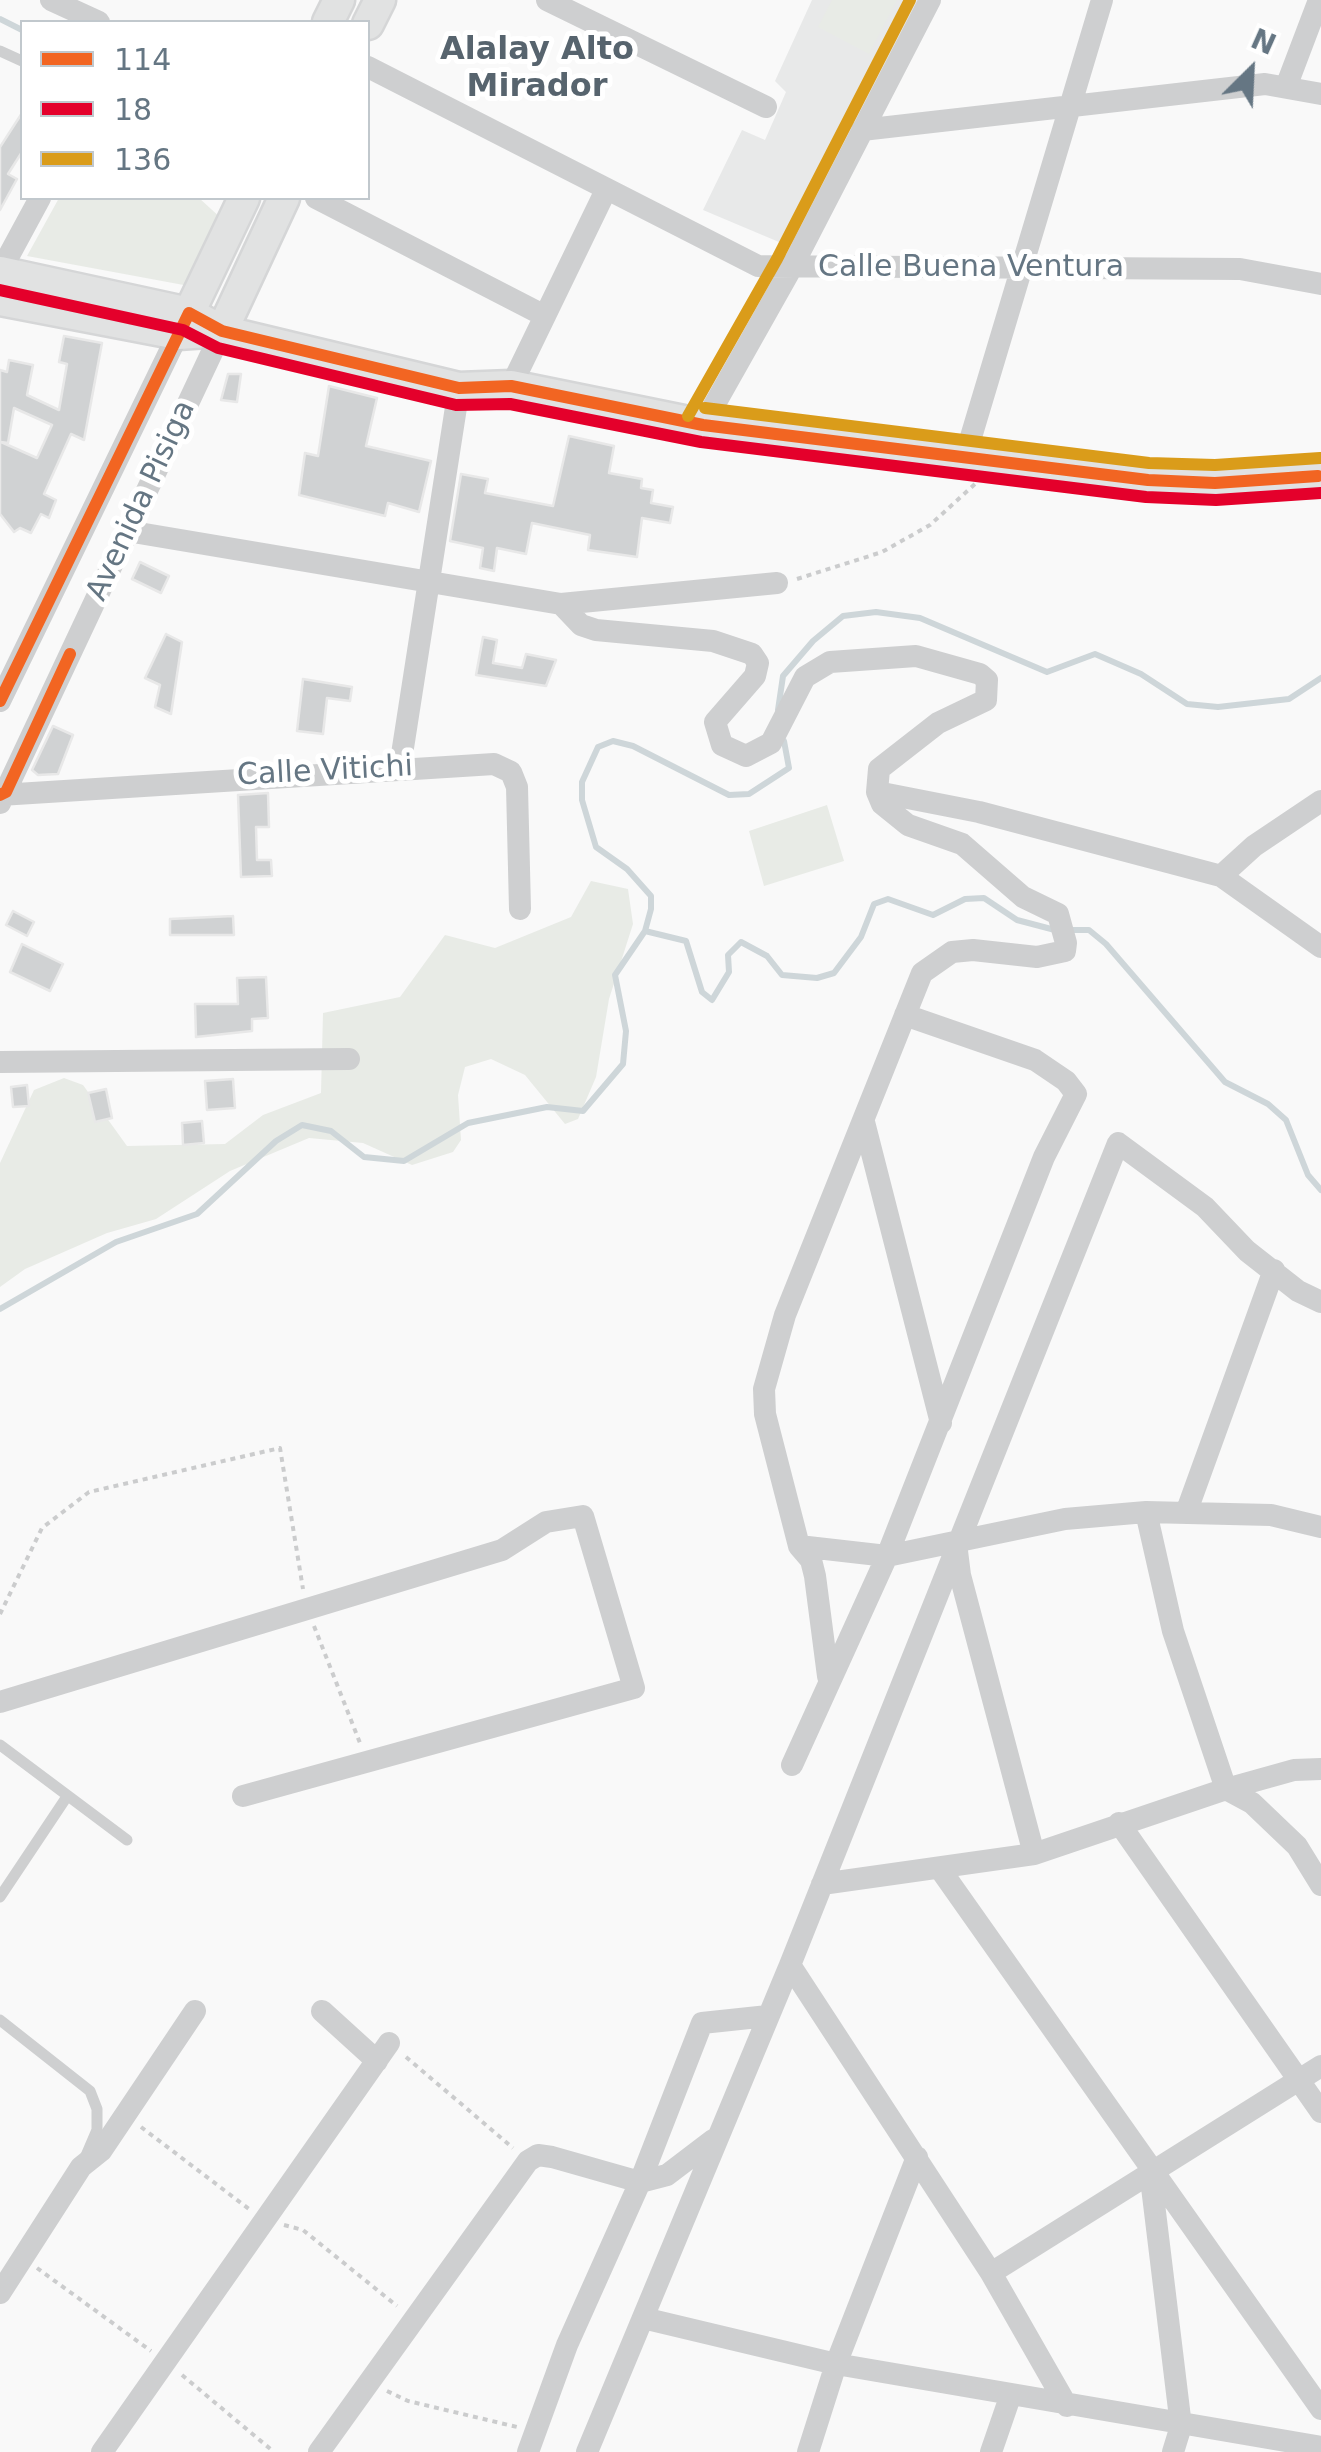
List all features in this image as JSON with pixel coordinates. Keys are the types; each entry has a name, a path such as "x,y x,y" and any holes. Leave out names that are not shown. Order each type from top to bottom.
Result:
{"street":[{"path":"51,0 95,20"},
{"path":"547,0 766,107"},
{"path":"702,426 792,267 930,0"},
{"path":"965,457 1102,0"},
{"path":"1286,87 1319,0"},
{"name":"Calle Buena Ventura","path":"370,68 606,192 758,266 1240,269 1321,284"},
{"path":"862,130 1266,84 1321,94"},
{"path":"511,386 606,192"},
{"path":"39,200 0,272 183,324"},
{"name":"Avenida Pisiga","path":"2,797 283,200"},
{"path":"320,200 545,316"},
{"name":"Avenida Pisiga","path":"0,701 183,324 236,205"},
{"path":"0,300 183,324 460,388 511,386 702,426 1148,480 1214,482 1320,474"},
{"path":"400,767 460,388"},
{"path":"127,531 429,578 561,604 777,583"},
{"path":"561,604 581,625 596,630 713,641 752,654 758,663 754,676 715,722 722,745 746,756 772,743 805,676 830,662 916,656 960,666 987,680 986,700 938,722 879,769 877,792 882,804 908,824 962,844 1023,898 1058,914 1066,944 1065,951 1037,958 973,950 952,952 922,974 785,1315 764,1389 765,1414 799,1546 811,1560 816,1576 828,1676"},
{"name":"Calle Vitichi","path":"2,797 400,767 494,764 511,772 517,787 520,909"},
{"path":"877,792 979,812 1221,876 1321,947"},
{"path":"1221,876 1254,846 1321,801"},
{"path":"792,1765 828,1676 888,1556 1044,1157 1076,1094 1066,1081 1035,1060 904,1015"},
{"path":"0,1062 349,1059"},
{"path":"864,1122 941,1423"},
{"path":"586,2452 790,1965 1118,1143 1205,1208 1247,1251 1298,1291 1321,1302"},
{"path":"1186,1513 1274,1270"},
{"path":"799,1546 888,1556 1065,1518 1146,1512 1271,1515 1321,1527"},
{"path":"1146,1512 1173,1630 1226,1789 1252,1803 1297,1846 1321,1885"},
{"path":"0,1702 502,1550 546,1522 582,1516 634,1688 243,1796"},
{"path":"956,1543 960,1575 1034,1854"},
{"path":"822,1884 1034,1854 1226,1789 1294,1770 1321,1769"},
{"path":"1118,1823 1321,2112"},
{"path":"940,1869 1321,2410"},
{"path":"790,1965 991,2273 1067,2406"},
{"path":"0,2293 81,2168 101,2151 194,2011"},
{"path":"102,2452 383,2052 322,2011"},
{"path":"531,2442 702,2022 768,2016"},
{"path":"991,2273 1321,2066"},
{"path":"319,2452 528,2161 538,2156 552,2157 640,2182 667,2175 718,2135"},
{"path":"808,2452 836,2364 917,2157"},
{"path":"1151,2172 1181,2426 1173,2452"},
{"path":"643,2318 836,2364 1010,2397 1321,2447"},
{"path":"991,2452 1010,2397"}],"lane":[{"path":"0,1746 127,1840"},
{"path":"0,1897 66,1798"},
{"path":"0,2020 90,2091 97,2109 97,2130 81,2168"}],"path":[{"path":"777,583 882,552 930,525 1000,460"},
{"path":"0,1614 42,1528 90,1492 280,1448 307,1609 367,1762"},
{"path":"383,2052 528,2161"},
{"path":"22,2258 164,2361 274,2452"},
{"path":"370,2382 408,2400 531,2442"}],"shaded area":[{"path":"812,0 919,0 792,244 786,245 703,210 742,130 765,140 786,92 775,81"},
{"path":"832,0 897,0 869,54 818,27"},
{"path":"58,200 201,200 222,219 189,286 27,256"},
{"path":"827,805 844,861 764,886 749,831"},
{"path":"591,881 628,889 633,924 609,999 596,1077 578,1119 565,1124 525,1075 491,1059 465,1067 458,1095 461,1140 453,1152 412,1165 363,1143 309,1138 230,1171 156,1219 107,1233 25,1269 0,1287 0,1163 34,1090 64,1078 83,1085 127,1146 225,1144 263,1115 321,1093 323,1013 400,997 445,935 495,948 571,917"}],"building":[{"path":"20,116 20,155 8,174 17,179 0,210 0,147"},
{"path":"64,336 102,343 84,440 71,434 44,494 56,500 49,518 41,514 31,533 20,528 14,532 0,514 0,370 7,372 9,360 33,365 27,395 59,410 67,364 59,362","holes":["14,408 52,425 37,458 1,442 8,443"]},
{"path":"228,374 241,374 237,402 221,400"},
{"path":"329,386 377,398 366,446 431,461 419,512 388,503 385,516 299,495 305,453 318,456"},
{"path":"569,436 614,446 609,473 642,479 641,488 653,490 651,503 673,507 670,523 642,518 637,557 588,550 590,535 532,523 526,554 497,548 494,571 480,568 483,548 450,541 461,474 488,479 485,493 553,506"},
{"path":"140,562 169,576 161,593 132,579"},
{"path":"166,634 182,642 171,714 155,707 160,685 145,678"},
{"path":"483,637 497,640 493,663 522,668 526,654 556,660 546,686 476,675"},
{"path":"303,679 352,687 350,701 327,698 323,734 297,731"},
{"path":"53,726 73,735 58,774 38,775 32,770"},
{"path":"268,793 269,827 256,827 257,860 271,860 272,876 241,877 238,795"},
{"path":"13,911 34,922 27,936 6,925"},
{"path":"233,916 234,935 170,935 170,919"},
{"path":"22,944 63,964 50,991 10,972"},
{"path":"266,977 268,1018 252,1019 252,1031 196,1037 195,1004 238,1004 237,978"},
{"path":"233,1079 235,1108 207,1110 205,1081"},
{"path":"27,1085 29,1106 13,1107 11,1087"},
{"path":"106,1089 112,1118 95,1122 88,1093"},
{"path":"202,1121 204,1143 183,1145 182,1123"}],"waterway":[{"path":"0,19 20,29"},
{"path":"778,710 783,676 813,641 843,616 876,612 920,618 1047,672 1095,654 1141,674 1187,704 1218,707 1289,699 1321,678"},
{"path":"0,1309 116,1242 197,1214 276,1141 302,1125 331,1131 364,1157 404,1161 468,1123 547,1107 583,1111 623,1064 626,1031 615,975 645,931 651,909 651,896 627,869 596,847 582,800 582,782 598,747 613,741 633,746 729,795 749,794 789,768 784,741"},
{"path":"645,931 686,941 702,992 712,1000 729,972 728,955 741,942 767,956 782,975 817,978 834,973 861,937 874,904 888,899 933,915 965,899 984,898 1017,920 1055,930"},
{"path":"1068,930 1089,930 1106,944 1225,1082 1268,1104 1286,1120 1308,1175 1321,1190"}],"transit line":[{"name":"136","path":"688,416 777,259 910,0"},
{"name":"18","path":"0,290 183,330 218,348 456,405 510,404 701,442 1146,497 1216,500 1321,493"},
{"name":"114","path":"0,701 189,313 222,331 459,388 511,386 703,425 1148,480 1215,483 1318,476"},
{"name":"136","path":"705,408 1149,463 1215,465 1320,458"},
{"name":"114","path":"0,795 6,792 70,654"}],"district":[{"name":"Alalay Alto Mirador","path":"537,70"}]}
